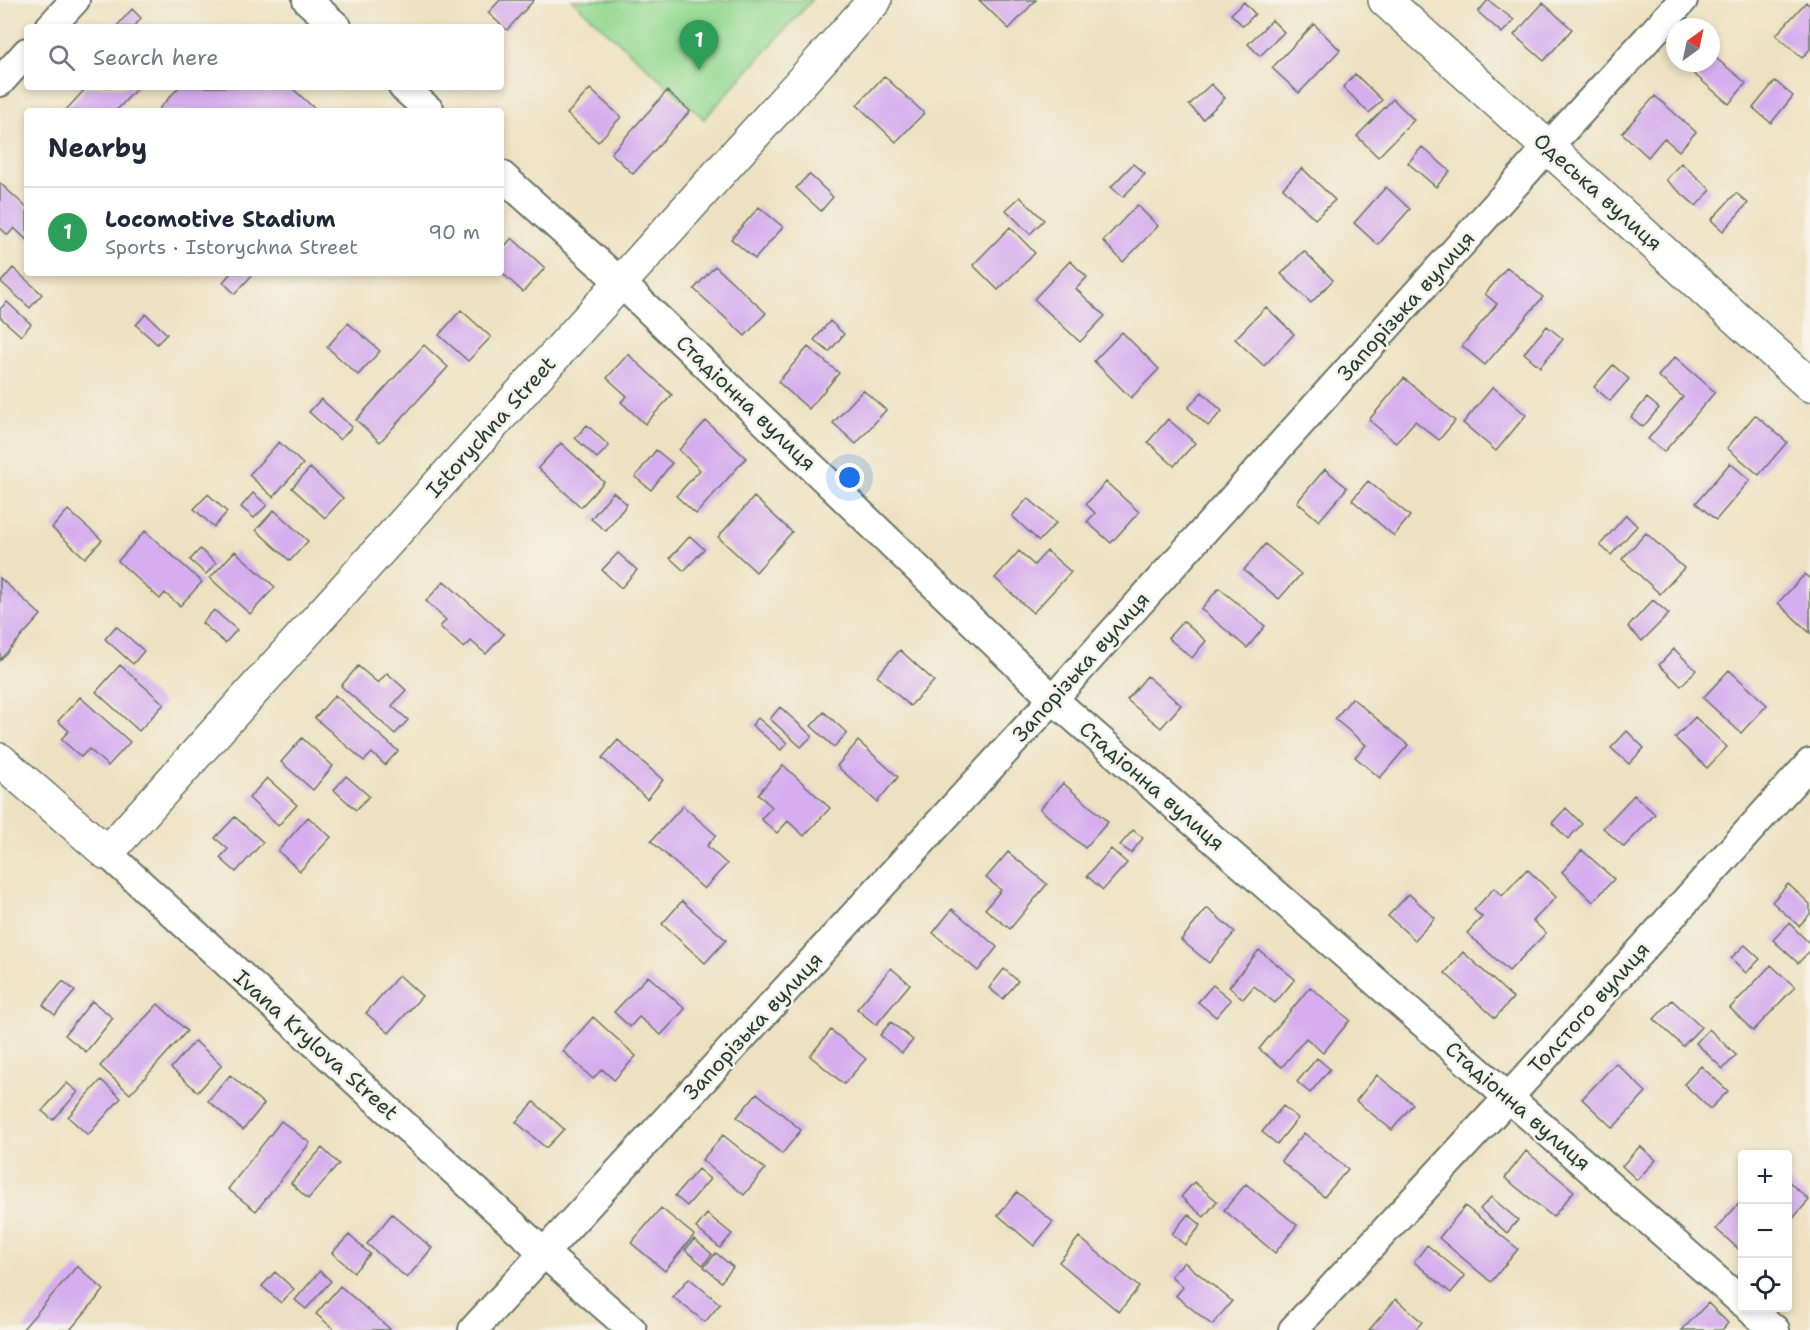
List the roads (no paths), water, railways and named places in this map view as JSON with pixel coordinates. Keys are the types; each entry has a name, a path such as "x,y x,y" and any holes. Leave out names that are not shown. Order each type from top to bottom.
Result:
{"street":[{"path":"53,24 75,0"},
{"path":"307,0 334,24"},
{"name":"Istorychna Street","path":"107,854 875,0"},
{"name":"Одеська вулиця","path":"1386,0 1810,385"},
{"name":"Запорізька вулиця","path":"473,1330 1053,699 1683,0"},
{"path":"0,82 24,55"},
{"path":"406,90 427,108"},
{"name":"Стадіонна вулиця","path":"504,178 621,283 1053,699 1738,1298"},
{"name":"Ivana Krylova Street","path":"0,760 107,854 632,1330"},
{"name":"Толстого вулиця","path":"1293,1330 1508,1098 1810,763"},
{"path":"1754,1312 1775,1330"}],"place":[{"name":"Locomotive Stadium","path":"699,70"}]}
